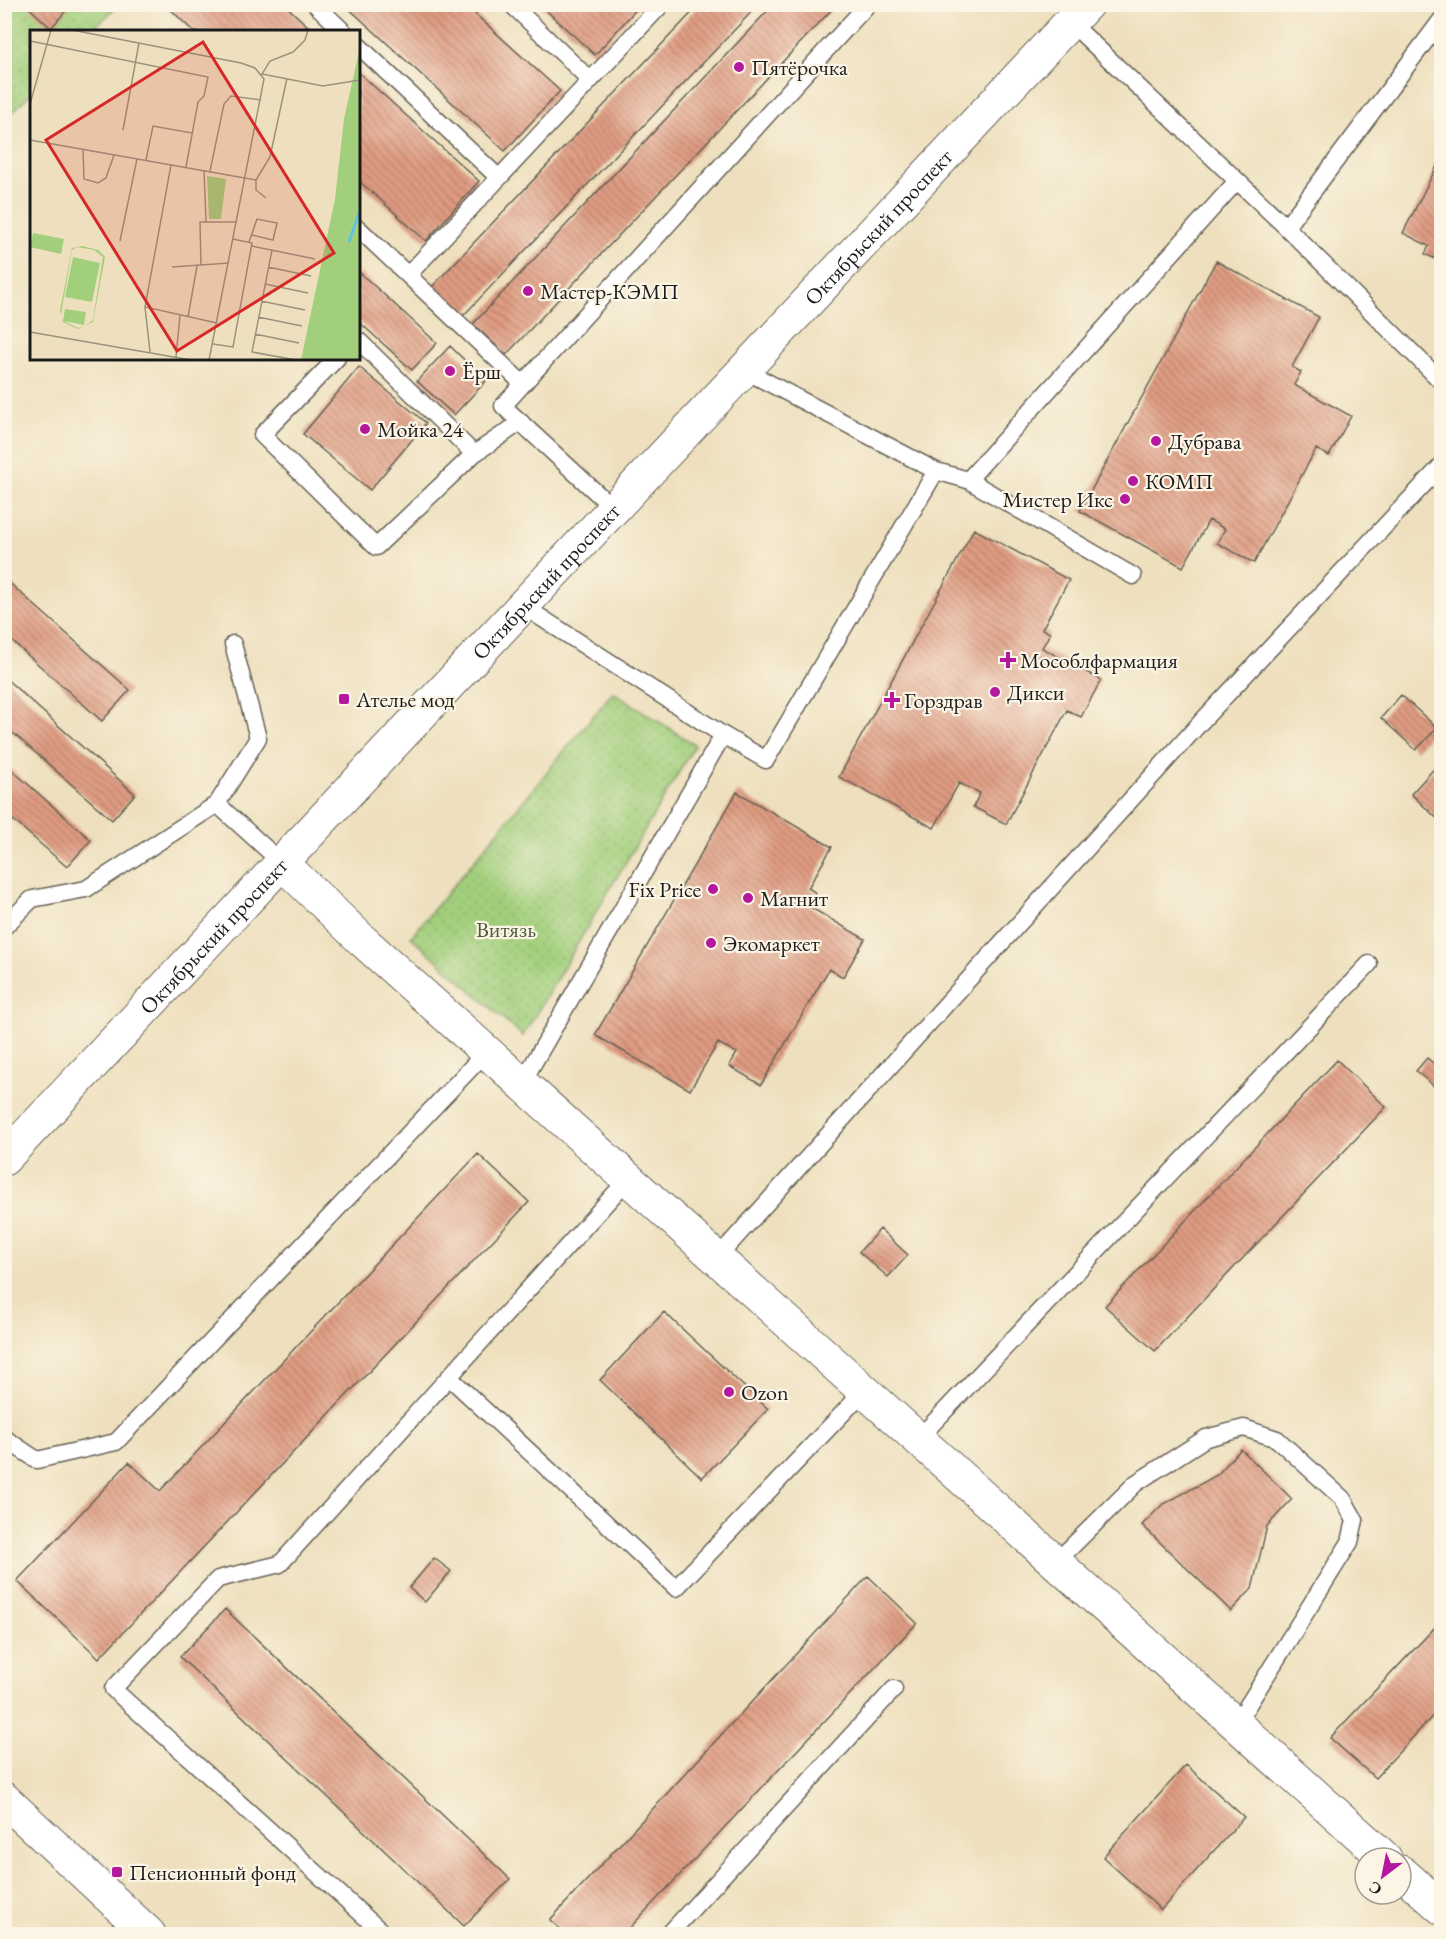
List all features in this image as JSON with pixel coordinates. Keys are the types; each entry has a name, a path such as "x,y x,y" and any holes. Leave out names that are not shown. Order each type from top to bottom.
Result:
{"main road":[{"name":"Октябрьский проспект","path":"4,1159 1078,13"},
{"path":"282,863 628,1179 1372,1846"},
{"path":"4,1799 149,1935"},
{"path":"1413,1883 1442,1908"}],"lane":[{"path":"315,4 342,30"},
{"path":"511,4 590,81"},
{"path":"408,275 662,4"},
{"path":"614,509 503,406 868,4"},
{"path":"1078,13 1236,182 1286,227 1442,382"},
{"path":"1286,227 1442,19"},
{"path":"360,47 499,178"},
{"path":"968,480 1236,182"},
{"path":"360,230 523,384"},
{"path":"360,341 474,454"},
{"path":"335,360 262,435 376,547 474,454 521,422"},
{"path":"744,370 936,471 968,480 1133,576"},
{"path":"717,1258 1201,723 1442,465"},
{"path":"523,606 723,735 766,760 936,471"},
{"path":"4,927 32,899 86,889 217,804 258,738 233,644"},
{"path":"522,1083 723,735"},
{"path":"217,804 282,863"},
{"path":"918,1439 1369,964"},
{"path":"4,1438 37,1460 117,1442 487,1051"},
{"path":"384,1935 112,1689 218,1579 280,1564 628,1179"},
{"path":"449,1377 676,1588 864,1390"},
{"path":"1056,1562 1136,1483 1206,1438 1244,1428 1277,1438 1343,1499 1355,1520 1350,1542 1236,1724"},
{"path":"669,1935 894,1689"}],"green space":[{"path":"5,5 118,5 92,30 30,30 30,94 5,120"},
{"name":"Витязь","path":"613,692 695,745 523,1036 411,937"}],"building":[{"path":"25,4 72,4 51,28"},
{"path":"165,4 284,4 312,30 192,30"},
{"path":"344,4 464,4 560,91 505,151"},
{"path":"539,4 641,4 595,55"},
{"path":"700,4 759,4 461,318 430,289"},
{"path":"774,4 837,4 506,355 473,324"},
{"path":"360,74 479,181 426,241 360,182"},
{"path":"1442,156 1442,262 1425,254 1429,246 1403,233"},
{"path":"1216,261 1319,317 1292,367 1301,372 1294,385 1351,416 1329,456 1316,449 1254,563 1217,543 1225,529 1209,520 1183,567 1080,511"},
{"path":"360,273 437,343 412,370 360,323"},
{"path":"450,346 486,381 454,415 417,381"},
{"name":"Мойка 24","path":"359,367 426,423 370,490 303,434"},
{"path":"974,529 1069,580 1042,629 1050,633 1042,648 1101,680 1081,717 1067,710 1006,824 973,807 980,793 959,783 934,828 839,777"},
{"path":"4,578 130,690 102,721 4,634"},
{"path":"4,677 135,794 112,820 4,725"},
{"path":"1401,695 1437,728 1416,750 1381,718"},
{"path":"1442,760 1442,823 1411,794"},
{"path":"4,763 91,840 67,867 4,812"},
{"path":"737,792 832,847 808,888 816,893 808,906 865,939 843,977 829,969 761,1085 729,1066 737,1053 718,1043 690,1090 595,1035"},
{"path":"1427,1058 1442,1070 1442,1082 1436,1088 1416,1071"},
{"path":"1337,1060 1386,1107 1155,1351 1105,1306"},
{"path":"478,1154 529,1202 99,1658 17,1581 129,1462 160,1491"},
{"path":"880,1229 908,1255 888,1277 859,1252"},
{"path":"664,1312 768,1409 702,1478 600,1380"},
{"path":"1241,1449 1292,1499 1267,1526 1252,1589 1231,1611 1142,1525 1162,1505 1217,1475"},
{"path":"434,1558 451,1571 425,1602 409,1588"},
{"path":"868,1576 917,1623 624,1934 566,1934 550,1920"},
{"path":"225,1609 510,1879 464,1926 180,1657"},
{"path":"1442,1620 1442,1706 1375,1778 1330,1738"},
{"path":"1186,1765 1244,1817 1161,1910 1103,1857"}],"place":[{"name":"Пятёрочка","path":"739,67"},
{"name":"Мастер-КЭМП","path":"528,291"},
{"name":"Ёрш","path":"450,371"},
{"name":"Мойка 24","path":"365,429"},
{"name":"Дубрава","path":"1156,441"},
{"name":"КОМП","path":"1133,481"},
{"name":"Мистер Икс","path":"1125,499"},
{"name":"Мособлфармация","path":"1008,660"},
{"name":"Дикси","path":"995,692"},
{"name":"Ателье мод","path":"344,699"},
{"name":"Горздрав","path":"892,700"},
{"name":"Fix Price","path":"713,889"},
{"name":"Магнит","path":"748,898"},
{"name":"Экомаркет","path":"711,943"},
{"name":"Ozon","path":"729,1392"},
{"name":"Пенсионный фонд","path":"117,1872"}]}
